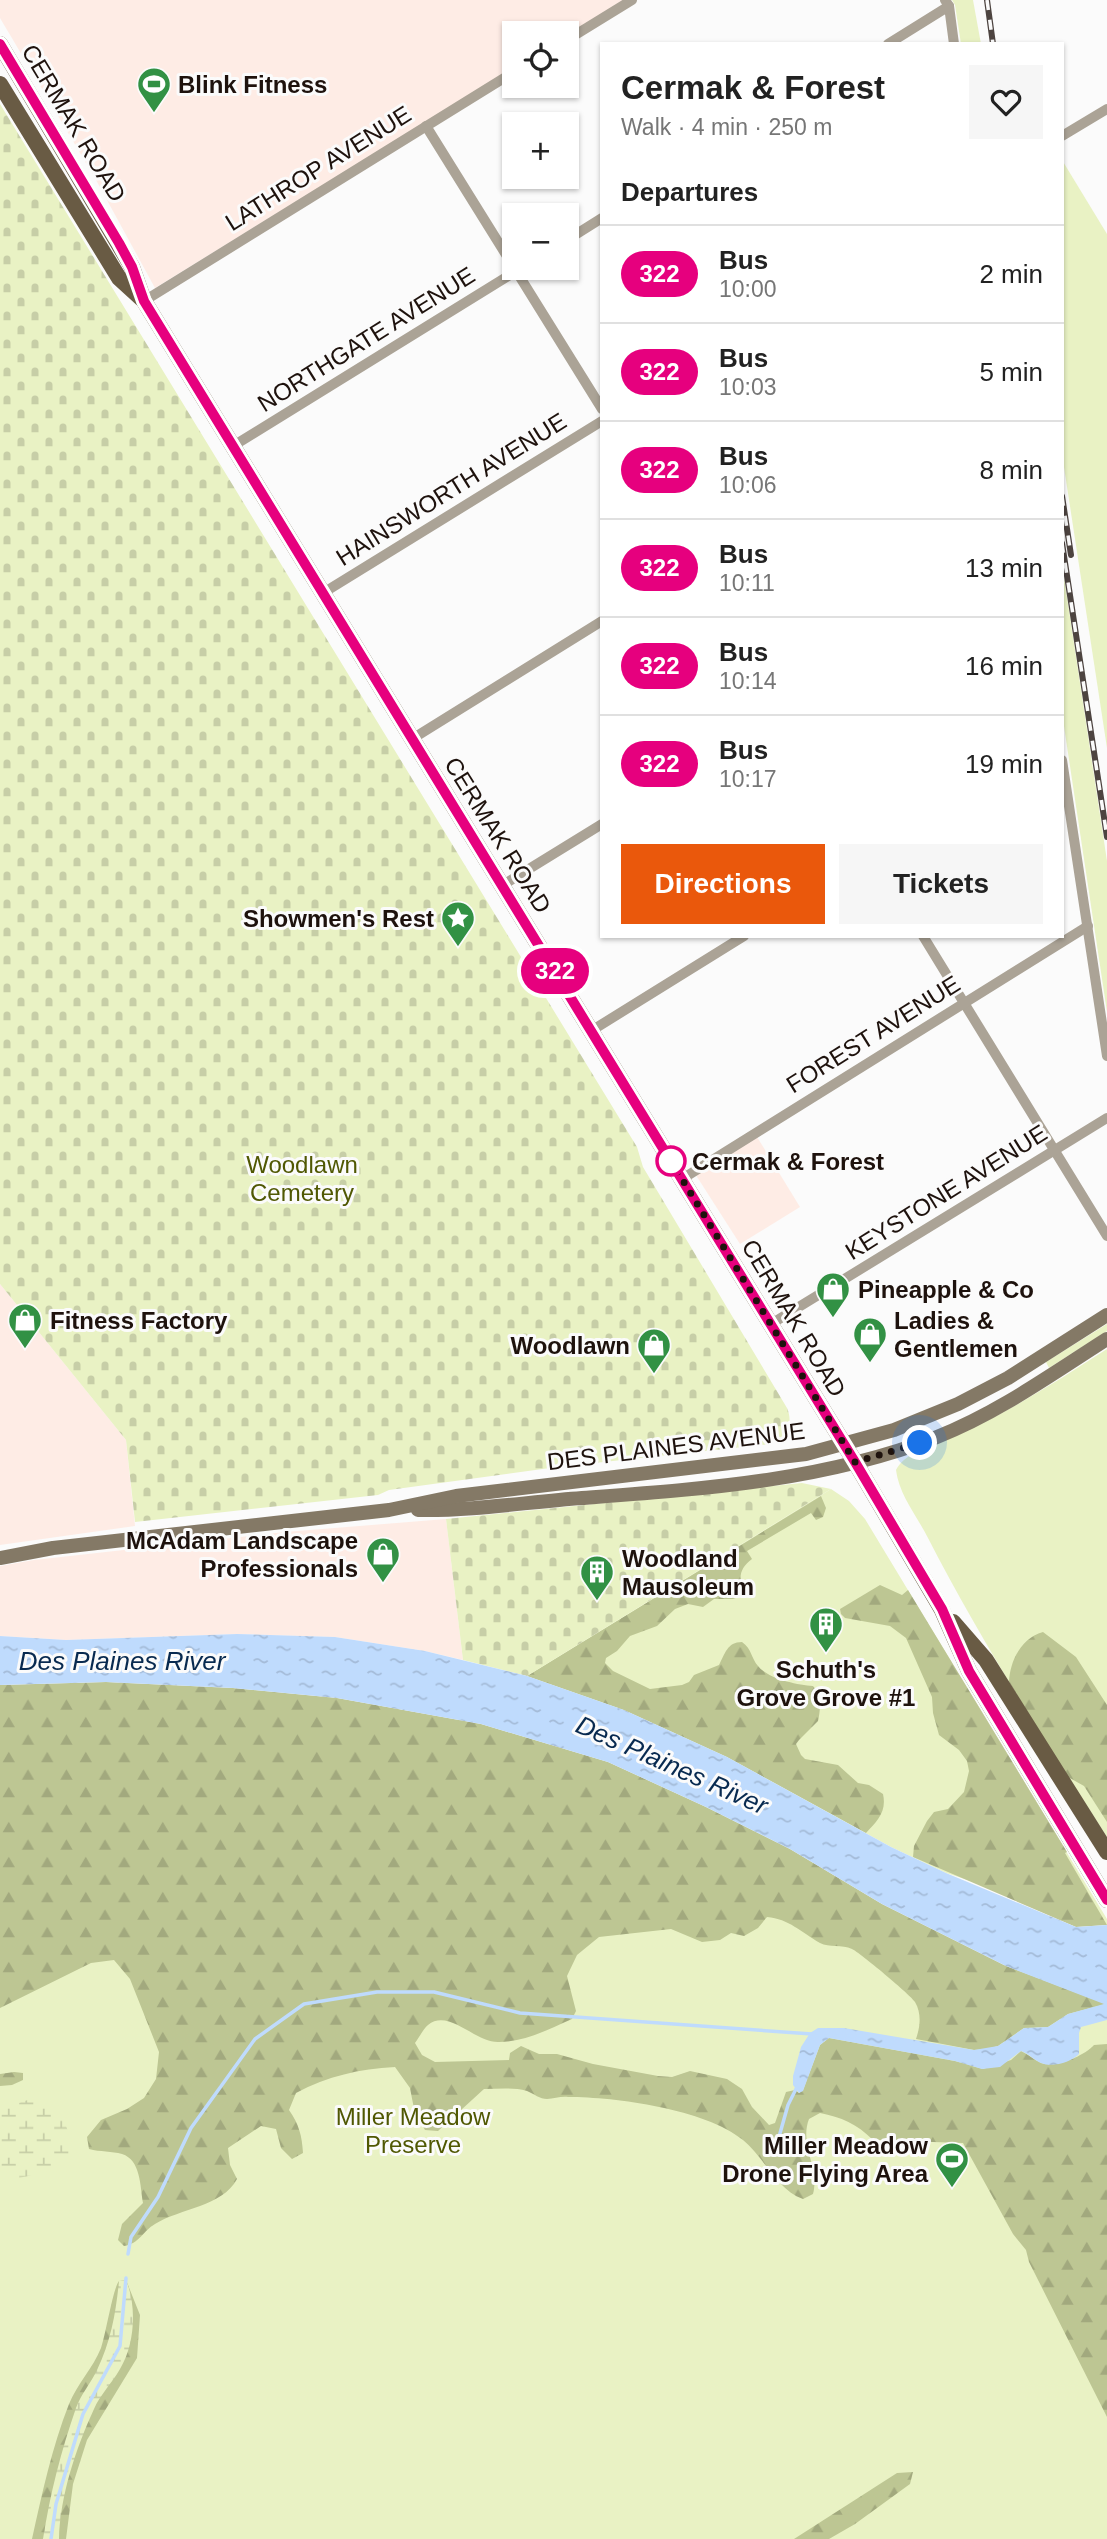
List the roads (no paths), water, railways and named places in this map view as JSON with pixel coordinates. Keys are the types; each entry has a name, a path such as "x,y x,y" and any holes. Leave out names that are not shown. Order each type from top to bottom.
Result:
{"main road":[{"name":"CERMAK ROAD","path":"0,44 119,243 132,267 144,301 855,1462 942,1609 969,1671 1107,1900"},
{"name":"CERMAK ROAD","path":"0,84 120,278 144,301"},
{"name":"DES PLAINES AVENUE","path":"0,1558 53,1548 389,1510 456,1496 784,1458 894,1430 958,1404 1008,1378 1107,1315"},
{"name":"DES PLAINES AVENUE","path":"389,1510 458,1510 663,1492 772,1480 855,1462 902,1450 969,1422 1020,1395 1107,1339"},
{"name":"CERMAK ROAD","path":"942,1609 986,1660 1107,1852"}],"street":[{"path":"579,33 632,0"},
{"path":"891,42 947,3 954,42"},
{"name":"LATHROP AVENUE","path":"144,301 502,79"},
{"path":"1064,135 1107,109"},
{"path":"426,126 502,245"},
{"path":"579,232 600,219"},
{"name":"NORTHGATE AVENUE","path":"233,446 502,280"},
{"path":"524,280 600,407"},
{"name":"HAINSWORTH AVENUE","path":"323,593 600,422"},
{"path":"412,739 600,622"},
{"path":"1064,773 1107,1056"},
{"path":"503,885 600,825"},
{"name":"FOREST AVENUE","path":"682,1178 1088,926"},
{"path":"592,1031 741,938"},
{"path":"924,938 1107,1236"},
{"name":"KEYSTONE AVENUE","path":"771,1324 1107,1118"}],"water":[{"name":"Des Plaines River","path":"237,1634 335,1637 425,1651 527,1676 624,1710 727,1757 891,1847 946,1873 1076,1927 1107,1925 1107,2020 1081,2027 1079,2054 1067,2062 1051,2065 1041,2063 1021,2051 1000,2067 982,2069 955,2061 829,2038 820,2045 803,2091 799,2093 793,2085 793,2076 801,2047 810,2033 818,2028 844,2028 974,2050 998,2046 1024,2028 1048,2027 1068,2014 1104,2004 1006,1966 882,1904 790,1849 608,1762 481,1724 337,1698 233,1688 106,1682 0,1685 0,1636 66,1640"}],"waterway":[{"path":"128,2254 131,2237 158,2197 191,2128 255,2039 304,2004 377,1992 434,1992 520,2013 812,2034"},
{"path":"775,2151 788,2105 797,2087"},
{"path":"51,2539 56,2504 83,2414 120,2346 126,2278"}],"railway":[{"path":"987,0 993,42"},
{"path":"1064,509 1071,555"},
{"path":"1064,556 1107,837"}],"place":[{"name":"Blink Fitness","path":"154,114"},
{"name":"Showmen's Rest","path":"458,948"},
{"name":"Cermak & Forest","path":"671,1161"},
{"name":"Pineapple & Co","path":"833,1319"},
{"name":"Fitness Factory","path":"25,1350"},
{"name":"Ladies & Gentlemen","path":"870,1364"},
{"name":"Woodlawn","path":"654,1375"},
{"name":"McAdam Landscape Professionals","path":"383,1584"},
{"name":"Woodland Mausoleum","path":"597,1602"},
{"name":"Schuth's Grove Grove #1","path":"826,1654"},
{"name":"Miller Meadow Drone Flying Area","path":"952,2189"}],"park label":[{"name":"Woodlawn Cemetery","path":"302,1178"},
{"name":"Miller Meadow Preserve","path":"413,2130"}]}
